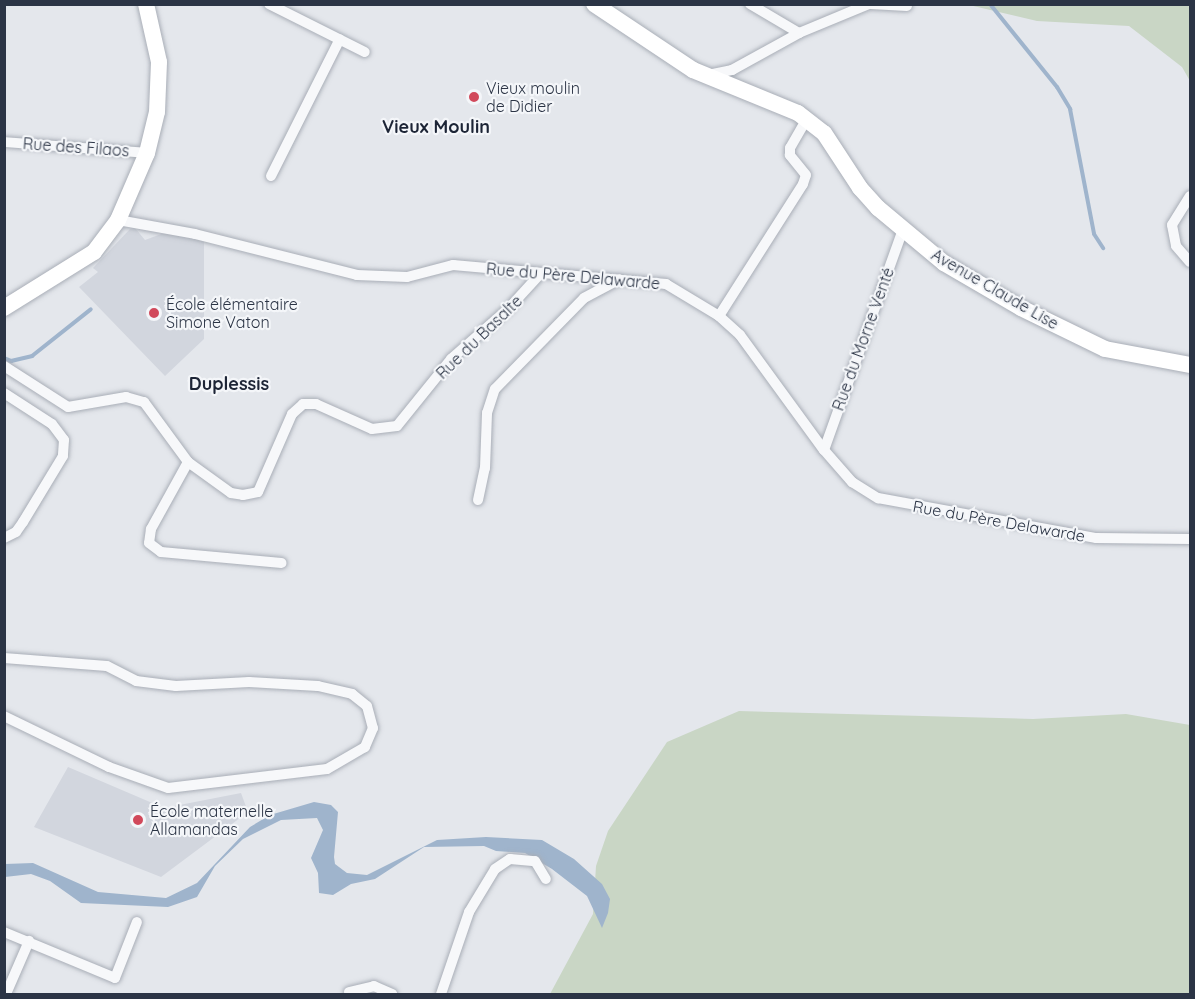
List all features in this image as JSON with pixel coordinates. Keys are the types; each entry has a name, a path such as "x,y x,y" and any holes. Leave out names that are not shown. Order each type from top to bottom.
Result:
{"street":[{"path":"4,308 94,252 118,220 147,153 157,112 159,62 146,4"},
{"path":"269,4 365,52"},
{"name":"Avenue Claude Lise","path":"594,4 628,30 708,75 807,119 824,133 860,188 903,229 944,263 1105,349 1191,365"},
{"path":"750,4 795,26 799,33"},
{"path":"708,75 732,70 799,33 870,4 907,6"},
{"path":"271,176 340,39"},
{"path":"719,316 803,184 805,171 789,155 790,148 807,119"},
{"name":"Rue des Filaos","path":"4,142 147,153"},
{"path":"1191,196 1172,225 1176,246 1191,262"},
{"name":"Rue du Père Delawarde","path":"118,220 195,234 357,275 407,277 453,265 622,278 666,284 719,316 740,335 824,450 852,482 878,498 1096,538 1191,539"},
{"name":"Rue du Morne Venté","path":"824,450 903,229"},
{"name":"Rue du Basalte","path":"4,366 68,407 126,397 144,402 188,462 231,493 243,495 258,492 292,414 303,404 316,404 372,429 397,426 451,359 510,308 541,273"},
{"path":"477,500 485,468 488,404 499,382 584,298 622,278"},
{"path":"4,393 52,424 64,440 63,456 23,522 16,532 4,538"},
{"path":"188,462 151,529 149,543 161,552 282,563"},
{"path":"4,658 107,666 136,681 176,686 249,682 318,686 352,694 367,706 373,728 365,747 327,769 168,788 109,767 4,716"},
{"path":"441,994 469,912 495,869 510,859 535,861 546,879"},
{"path":"4,932 115,978 137,922"},
{"path":"6,994 29,941"},
{"path":"349,992 374,986 392,994"}],"shaded area":[{"name":"École élémentaire Simone Vaton","path":"135,228 145,240 164,233 204,240 204,339 165,376 79,287 98,272 93,268 130,229"},
{"name":"École maternelle Allamandas","path":"68,767 164,808 241,793 248,812 161,877 34,827"}],"green space":[{"path":"969,5 1190,5 1190,81 1182,67 1129,26 1037,21"},
{"path":"739,711 1033,719 1126,714 1190,725 1190,994 550,994 593,914 596,866 608,831 667,742"}],"water":[{"path":"314,802 331,805 338,812 335,864 347,873 367,875 437,840 486,837 542,840 574,859 602,884 610,899 602,928 587,896 552,869 525,853 496,851 484,846 424,847 375,879 351,884 333,895 319,893 318,873 311,858 323,830 317,818 281,820 243,839 215,866 197,897 168,907 81,903 50,881 31,874 5,877 5,864 33,863 98,892 166,898 197,883 250,827 270,815"}],"waterway":[{"path":"990,4 1057,87 1070,109 1094,234 1103,248"},
{"path":"4,358 11,361 32,356 91,309"}],"place":[{"name":"Vieux moulin de Didier","path":"474,97"},
{"name":"École élémentaire Simone Vaton","path":"154,313"},
{"name":"École maternelle Allamandas","path":"138,820"}],"district":[{"name":"Vieux Moulin","path":"436,127"},
{"name":"Duplessis","path":"229,384"}]}
